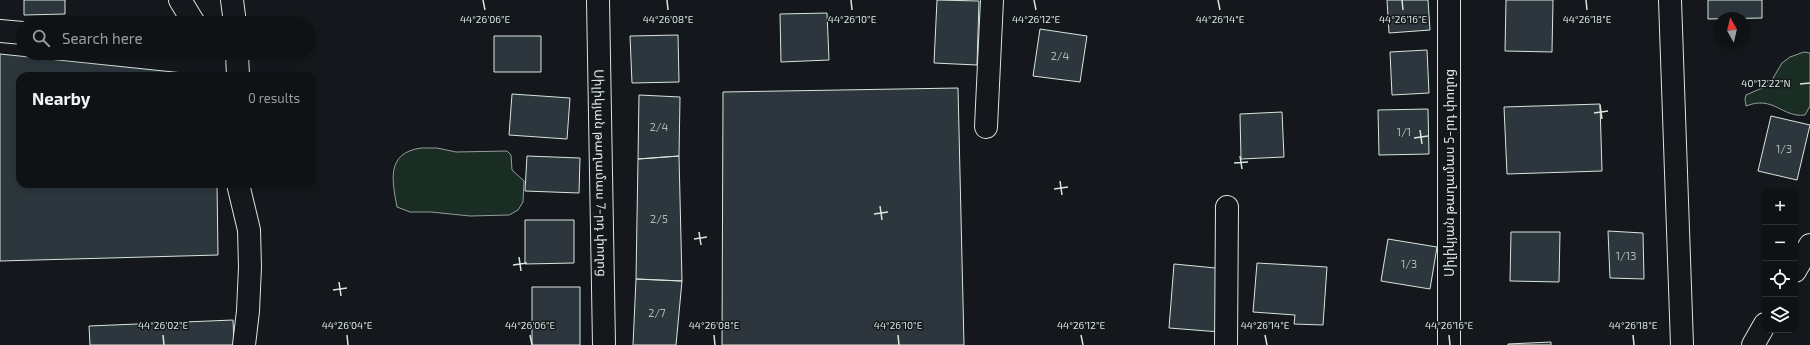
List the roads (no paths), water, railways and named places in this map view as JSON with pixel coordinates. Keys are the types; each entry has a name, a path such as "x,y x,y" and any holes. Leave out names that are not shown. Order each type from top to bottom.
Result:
{"street":[{"path":"180,0 190,16"},
{"path":"232,0 234,16"},
{"name":"Սիլիկյան թաղամաս 7-րդ փողոց","path":"598,0 604,345"},
{"path":"986,127 992,0"},
{"name":"Սիլիկյան թաղամաս 5-րդ փողոց","path":"1449,0 1449,345"},
{"path":"1670,0 1682,345"},
{"path":"0,31 16,32"},
{"path":"234,60 237,72"},
{"path":"239,188 249,230 248,311 244,345"},
{"path":"1226,345 1227,207"},
{"path":"1798,266 1810,245"},
{"path":"1753,345 1762,329"}]}
